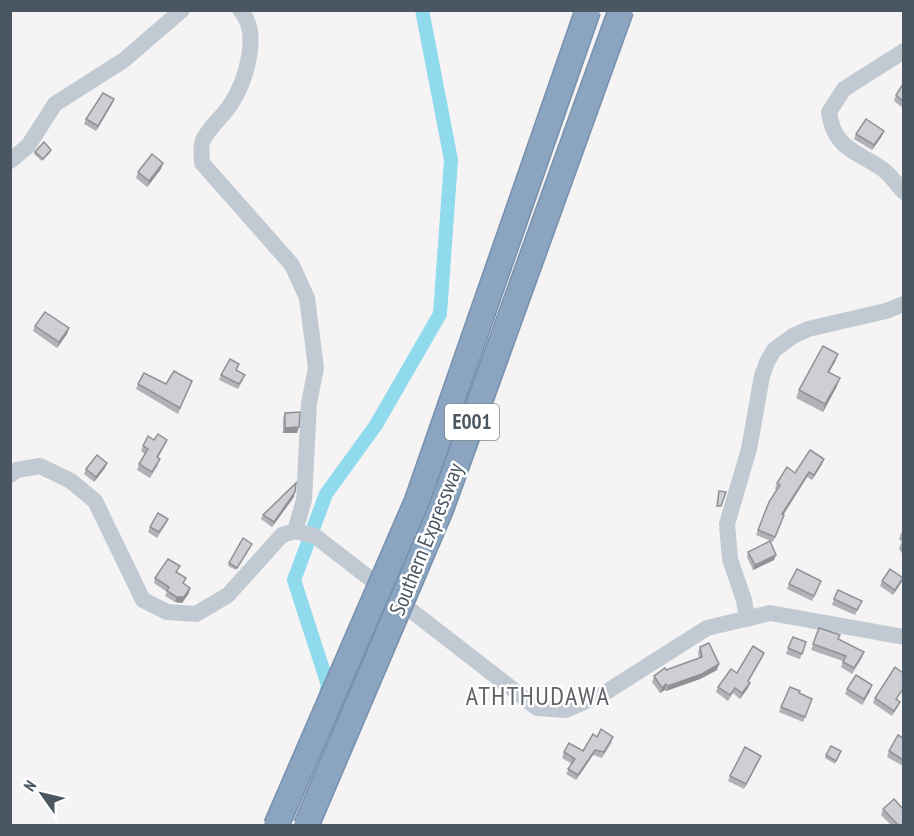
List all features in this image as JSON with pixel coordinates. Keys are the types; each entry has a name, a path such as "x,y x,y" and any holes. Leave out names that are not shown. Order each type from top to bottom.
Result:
{"highway":[{"name":"Southern Expressway","path":"276,825 417,501 588,10"},
{"name":"Southern Expressway","path":"306,825 441,509 621,10"}],"street":[{"path":"10,161 28,146 55,104 124,60 182,10"},
{"path":"240,10 247,18 251,40 244,80 230,105 202,141 202,163 292,265 307,298 316,368 309,403 303,532"},
{"path":"903,51 844,89 829,112 833,131 842,143 886,172 903,192"},
{"path":"747,619 744,600 730,559 727,524 748,449 762,376 767,362 774,350 807,329 886,311 903,304"},
{"path":"10,475 17,470 40,466 71,481 95,501 143,600 167,612 196,614 228,595 282,535 303,532 537,708 566,710 603,694 707,628 770,613 903,637"}],"building":[{"path":"903,84 903,101 896,95"},
{"path":"103,93 114,99 98,126 86,119"},
{"path":"866,119 884,131 874,145 856,134"},
{"path":"44,142 51,150 43,159 35,152"},
{"path":"152,154 163,163 149,181 138,172"},
{"path":"45,312 69,328 59,342 35,326"},
{"path":"823,346 838,354 828,372 840,378 825,404 799,390"},
{"path":"230,359 239,364 236,370 245,375 239,384 221,375"},
{"path":"174,371 192,381 180,408 138,384 144,373 166,384"},
{"path":"300,412 299,427 285,428 285,413"},
{"path":"158,434 167,440 157,457 160,459 152,472 139,464 148,449 143,446 148,436 154,440"},
{"path":"810,450 824,459 814,475 809,472 782,514 784,515 775,537 758,530 769,502 780,485 777,483 787,467 795,473"},
{"path":"97,455 107,463 96,477 86,469"},
{"path":"296,483 295,492 274,522 263,515"},
{"path":"719,491 726,492 721,506 717,506"},
{"path":"158,513 168,519 159,532 150,527"},
{"path":"243,538 252,544 237,568 229,563"},
{"path":"770,541 776,555 755,565 748,552"},
{"path":"168,559 180,566 176,572 186,578 183,583 190,588 184,597 177,597 167,591 169,587 155,578"},
{"path":"797,569 821,581 814,596 789,584"},
{"path":"890,569 903,578 895,590 882,581"},
{"path":"838,590 862,601 857,610 834,599"},
{"path":"819,628 840,635 838,639 864,652 854,668 843,662 846,656 813,644"},
{"path":"793,637 806,642 802,654 788,648"},
{"path":"709,643 719,664 702,674 668,686 666,684 662,688 654,676 665,668 666,670 702,657 700,647"},
{"path":"753,646 764,653 748,681 750,683 742,693 735,688 730,695 718,687 731,669 737,673"},
{"path":"895,667 903,673 903,689 896,699 900,702 894,711 875,698"},
{"path":"856,675 872,685 864,699 847,689"},
{"path":"790,687 812,699 805,717 781,707"},
{"path":"601,729 613,737 604,752 595,750 578,775 568,769 575,759 564,752 569,743 583,751 593,734 597,737"},
{"path":"898,735 903,738 903,760 889,751"},
{"path":"831,746 841,751 836,761 826,755"},
{"path":"745,747 761,756 746,784 730,776"},
{"path":"894,799 903,809 903,825 898,825 883,809"}],"waterway":[{"path":"325,698 328,685 294,580 326,494 376,425 440,314 451,160 422,10"}],"district":[{"name":"ATHTHUDAWA","path":"538,696"}]}
